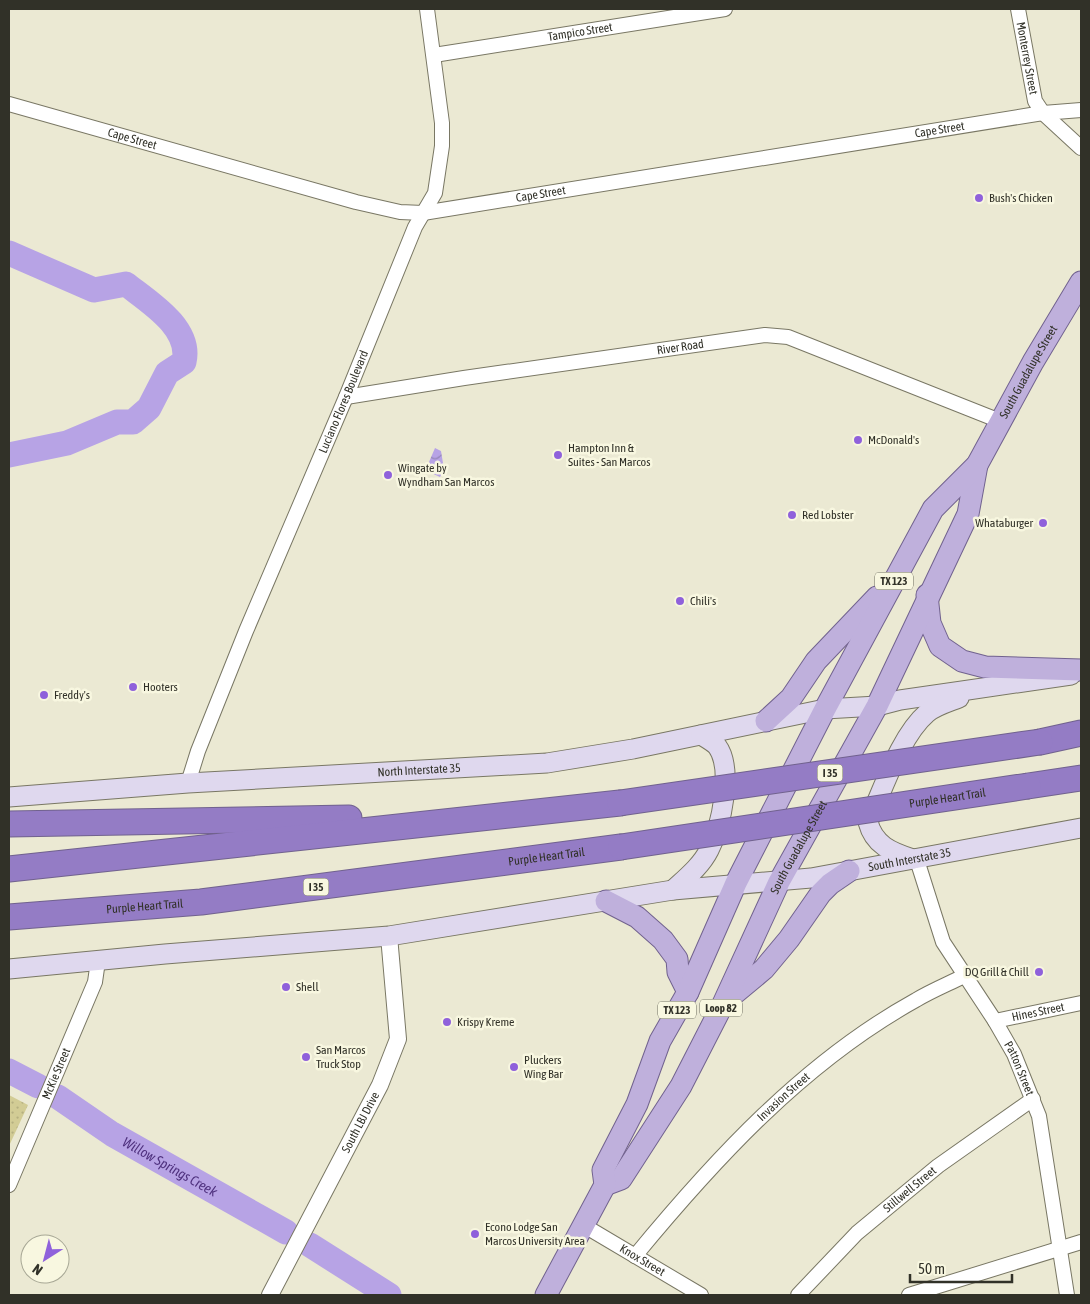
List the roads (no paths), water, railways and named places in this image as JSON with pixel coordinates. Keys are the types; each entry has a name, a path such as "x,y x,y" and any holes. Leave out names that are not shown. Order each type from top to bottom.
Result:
{"highway":[{"name":"I 35","path":"9,869 620,803 1040,742 1081,733"},
{"name":"Purple Heart Trail","path":"9,917 181,904 621,847 1081,778"},
{"path":"9,824 511,816"},
{"path":"9,934 181,904"}],"main road":[{"name":"South Guadalupe Street","path":"605,1184 621,1179 681,1086 723,1004 779,882 877,706 927,595 968,514 977,465 1000,421 1081,282"},
{"name":"South Guadalupe Street","path":"546,1295 605,1184 603,1170 637,1104 660,1041 688,992 736,883 825,709 933,509 977,465"},
{"path":"766,721 790,698 816,660 896,577"},
{"path":"927,595 930,623 940,646 962,661 985,667 1081,671"},
{"path":"825,709 877,706 900,700 1081,671"},
{"path":"917,860 893,853 880,844 871,834 868,822 903,746 928,712 978,689"},
{"name":"North Interstate 35","path":"9,797 188,783 547,763 633,749 825,709"},
{"path":"673,890 696,868 709,850 725,804 723,764 717,746 701,735"},
{"name":"South Interstate 35","path":"736,883 779,882 849,871 917,860 1081,828"},
{"path":"723,1004 764,969 789,939 820,894 830,884 849,871"},
{"path":"9,969 389,936 673,890 736,883"},
{"path":"606,901 637,917 663,940 678,959 678,972 688,992"}],"street":[{"name":"Luciano Flores Boulevard","path":"188,783 198,751 246,631 423,214 434,193 442,146 442,122 427,9"},
{"name":"Tampico Street","path":"434,55 725,9"},
{"name":"Monterrey Street","path":"1018,9 1035,101 1043,114 1081,148"},
{"name":"Cape Street","path":"9,104 356,202 400,212 423,214 1043,114 1081,110"},
{"name":"River Road","path":"346,397 455,379 764,336 788,337 1000,421"},
{"name":"Patton Street","path":"917,860 943,942 995,1021 1014,1054 1039,1116 1066,1295"},
{"name":"South LBJ Drive","path":"270,1295 380,1085 398,1039 389,936"},
{"name":"McKie Street","path":"9,1184 95,982 98,962"},
{"name":"Invasion Street","path":"635,1256 716,1163 760,1118 817,1069 876,1025 916,1000 964,976"},
{"name":"Hines Street","path":"995,1021 1081,1003"},
{"name":"Stillwell Street","path":"798,1295 857,1233 938,1166 1033,1099"},
{"name":"Knox Street","path":"583,1226 701,1295"},
{"path":"909,1295 1081,1242"}],"water":[{"path":"435,448 441,451 444,469 440,477 429,472 432,467 429,462"}],"waterway":[{"name":"Willow Springs Creek","path":"9,253 94,290 126,284 167,317 182,338 185,350 184,362 167,373 149,408 133,422 117,422 67,443 9,455"},
{"name":"Willow Springs Creek","path":"9,1071 38,1086"},
{"name":"Willow Springs Creek","path":"58,1097 112,1134 286,1232"},
{"name":"Willow Springs Creek","path":"310,1245 389,1295"}],"place":[{"name":"Bush's Chicken","path":"979,198"},
{"name":"McDonald's","path":"858,440"},
{"name":"Hampton Inn & Suites - San Marcos","path":"558,455"},
{"name":"Wingate by Wyndham San Marcos","path":"388,475"},
{"name":"Red Lobster","path":"792,515"},
{"name":"Whataburger","path":"1043,523"},
{"name":"Chili's","path":"680,601"},
{"name":"Hooters","path":"133,687"},
{"name":"Freddy's","path":"44,695"},
{"name":"DQ Grill & Chill","path":"1039,972"},
{"name":"Shell","path":"286,987"},
{"name":"Krispy Kreme","path":"447,1022"},
{"name":"San Marcos Truck Stop","path":"306,1057"},
{"name":"Pluckers Wing Bar","path":"514,1067"},
{"name":"Econo Lodge San Marcos University Area","path":"475,1234"}]}
